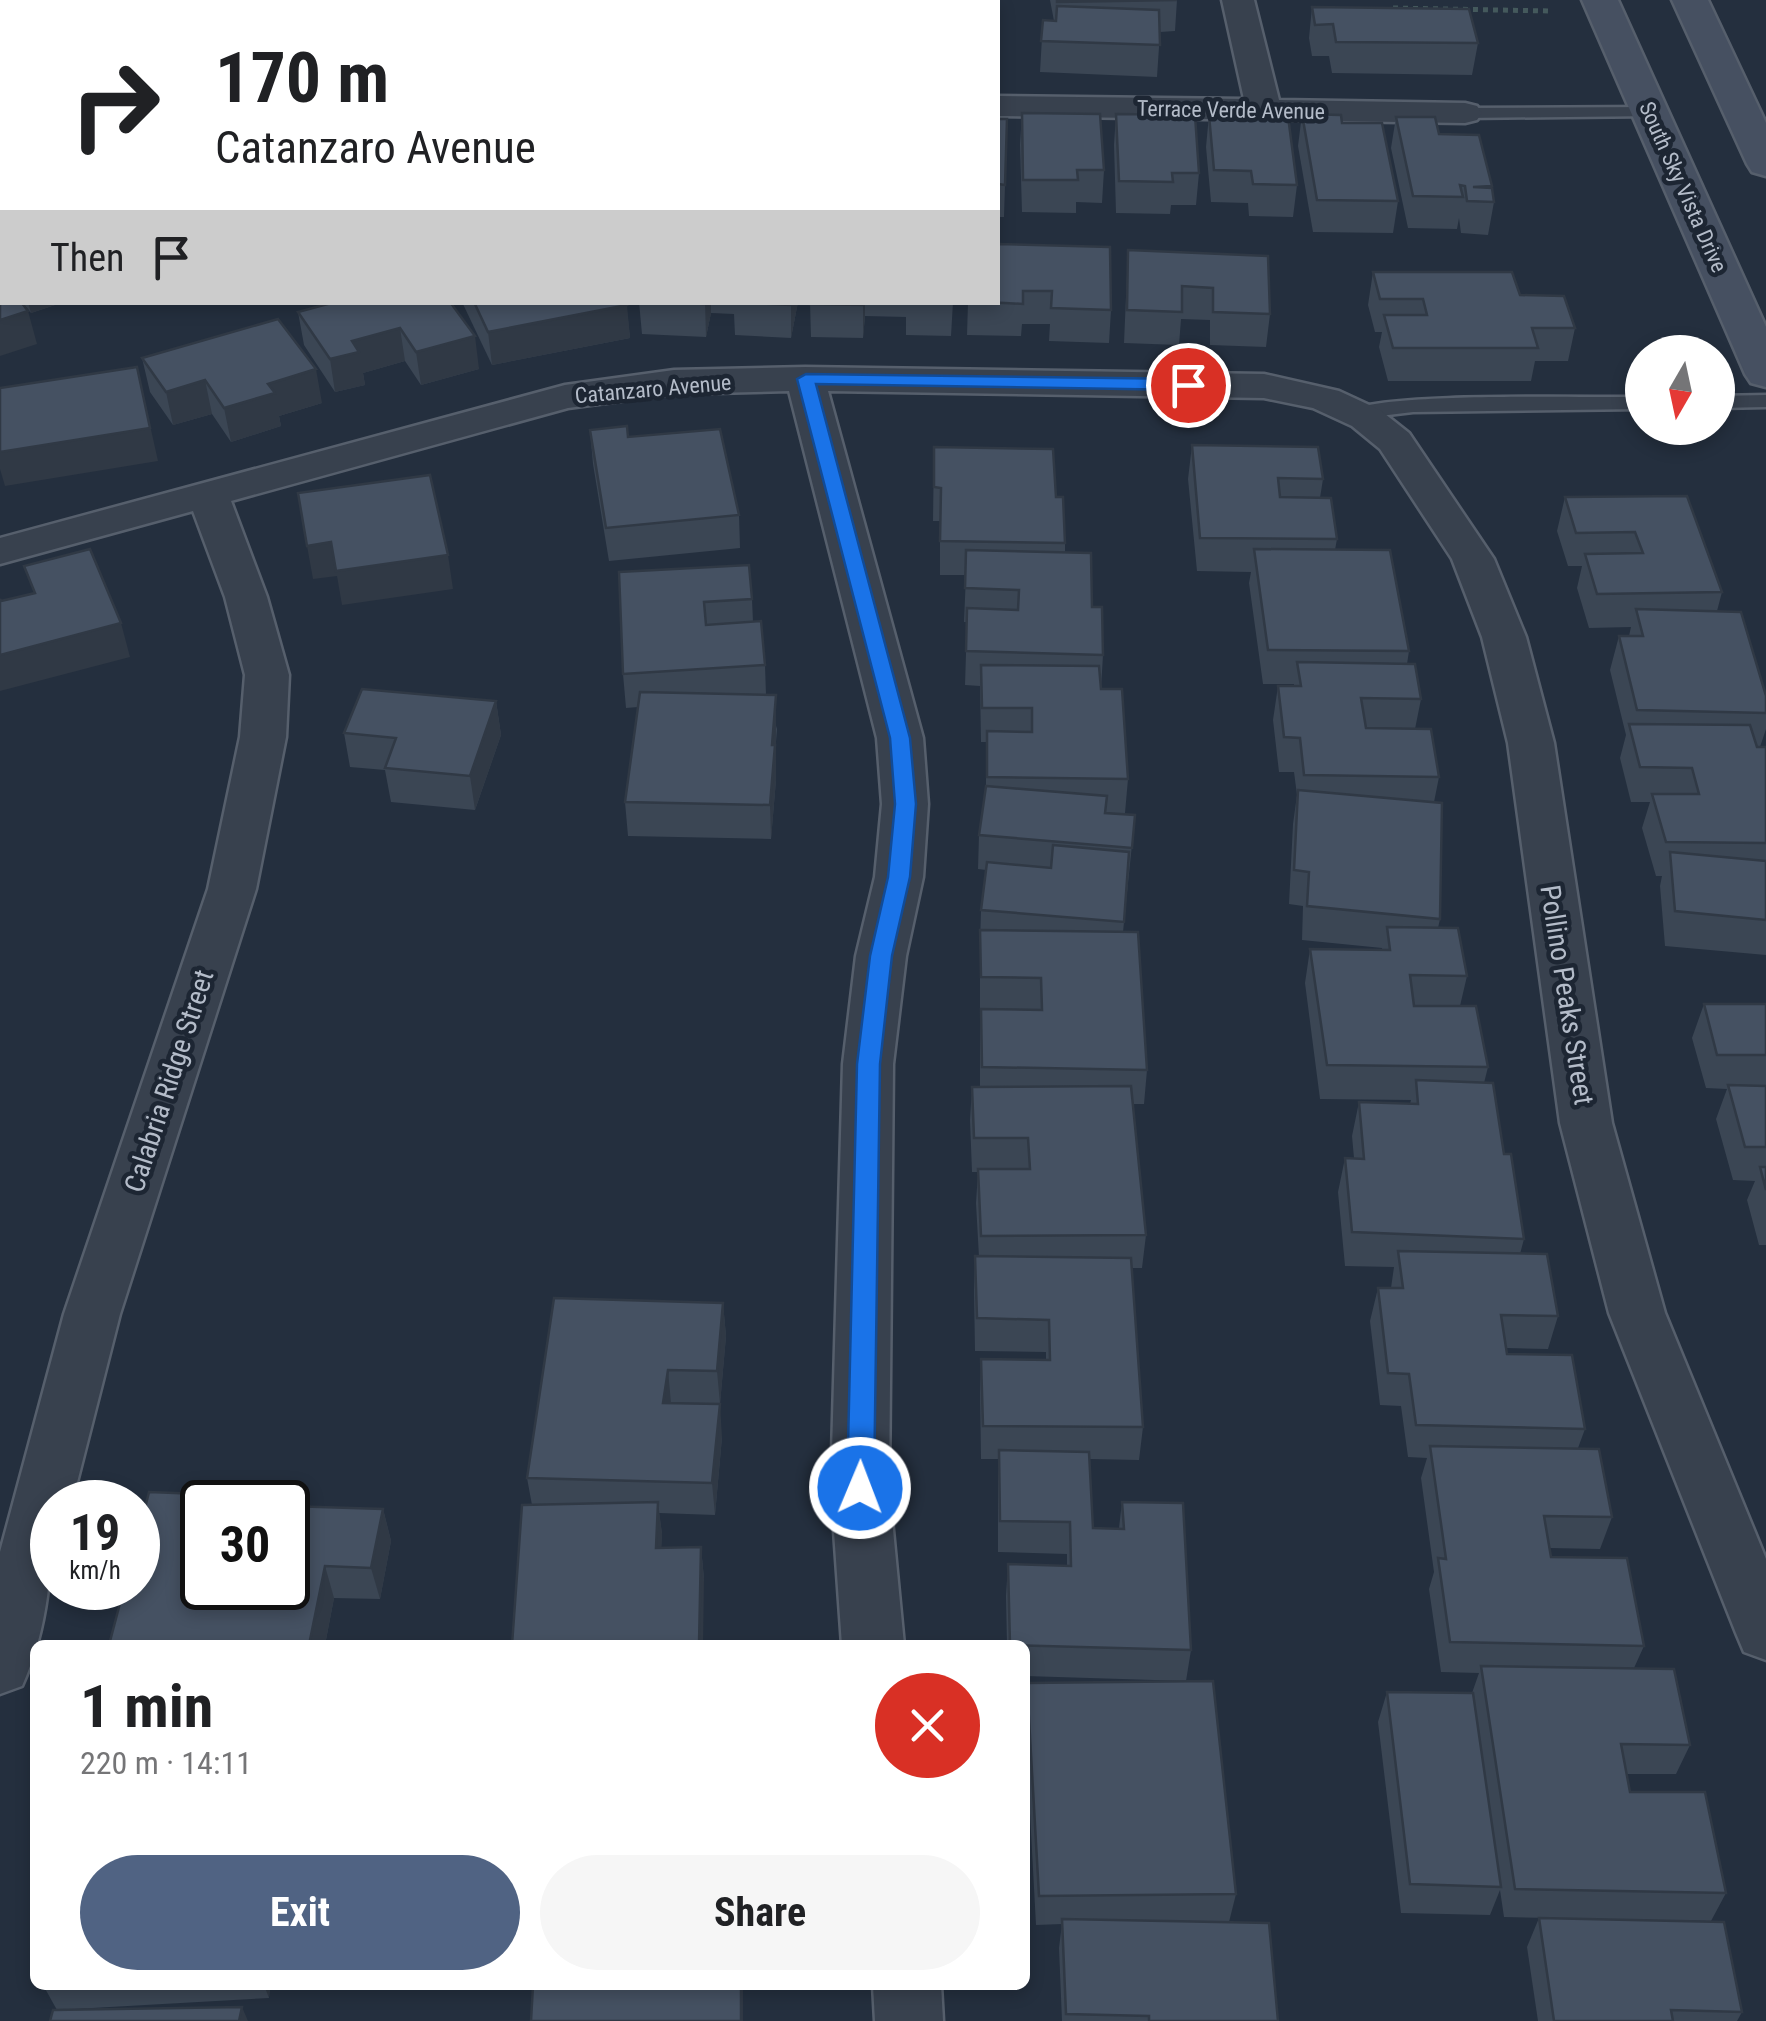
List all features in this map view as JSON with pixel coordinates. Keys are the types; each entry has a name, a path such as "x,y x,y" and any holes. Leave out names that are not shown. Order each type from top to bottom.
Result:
{"main road":[{"name":"South Sky Vista Drive","path":"1600,0 1766,374"},
{"path":"1690,0 1766,164"}],"street":[{"path":"1238,0 1264,110"},
{"name":"Terrace Verde Avenue","path":"1000,106 1464,113"},
{"path":"806,379 900,738 905,804 899,877 881,956 868,1064 860,1488 873,1640"},
{"name":"Catanzaro Avenue","path":"0,551 565,396 674,382 806,379 1264,386 1340,406"},
{"name":"Pollino Peaks Street","path":"1340,406 1395,441 1473,560 1504,637 1530,743 1586,1123 1637,1313 1766,1633"},
{"name":"Calabria Ridge Street","path":"0,1666 92,1314 232,888 263,737 266,674 246,598 208,495"},
{"path":"907,1990 908,2021"}],"lane":[{"path":"1464,113 1650,112"},
{"path":"1735,402 1766,401"},
{"path":"1340,406 1625,403"}],"path":[{"path":"1390,8 1552,11"}],"building":[{"path":"1057,0 1177,0 1057,2"},
{"path":"1057,6 1159,10 1160,45 1041,41 1043,20 1056,21"},
{"path":"1312,7 1469,9 1478,43 1336,42 1333,24 1315,25"},
{"path":"1022,113 1100,114 1104,170 1077,170 1078,180 1023,180"},
{"path":"1116,114 1195,115 1199,173 1172,173 1173,182 1119,181"},
{"path":"1302,114 1341,115 1342,123 1382,123 1398,201 1317,200"},
{"path":"1209,115 1288,116 1297,185 1253,184 1251,171 1214,170"},
{"path":"1396,117 1435,117 1439,134 1479,135 1492,186 1473,187 1492,188 1494,202 1467,201 1465,186 1460,185 1463,197 1413,196"},
{"path":"1000,119 1007,119 1005,185 1000,184"},
{"path":"1000,244 1110,247 1111,310 1051,308 1052,291 1023,291 1023,304 1000,303"},
{"path":"1128,250 1268,256 1270,314 1213,312 1213,288 1182,286 1182,312 1127,310"},
{"path":"1373,272 1512,272 1520,295 1564,296 1575,328 1532,328 1538,348 1393,348 1384,315 1427,315 1423,299 1380,299"},
{"path":"0,305 23,305 28,311 0,320"},
{"path":"324,305 452,305 475,336 416,352 400,328 352,341 359,352 330,359 298,312"},
{"path":"475,305 627,305 488,332"},
{"path":"278,319 316,369 268,384 275,393 224,408 205,380 166,392 142,358"},
{"path":"137,367 150,428 0,452 0,388"},
{"path":"627,426 628,437 720,429 739,515 606,528 590,430"},
{"path":"1192,445 1318,447 1323,479 1278,478 1280,497 1331,498 1337,539 1200,538"},
{"path":"934,447 1053,449 1056,497 1063,497 1065,543 940,541 941,488 934,487"},
{"path":"430,475 448,555 336,571 331,542 307,546 298,493"},
{"path":"1687,496 1722,592 1597,594 1585,554 1643,553 1635,532 1576,533 1565,497"},
{"path":"90,549 121,623 0,655 0,599 35,593 24,566"},
{"path":"1254,549 1390,550 1409,651 1268,650"},
{"path":"966,550 1091,553 1092,607 1102,607 1103,655 966,651 967,608 1018,610 1019,590 965,588"},
{"path":"749,565 752,599 704,602 706,625 761,621 765,665 623,674 619,572"},
{"path":"1636,609 1741,612 1766,696 1766,713 1637,710 1619,636 1643,636"},
{"path":"1297,662 1415,664 1421,699 1361,698 1366,728 1431,729 1439,777 1304,775 1300,738 1284,737 1278,686 1301,686"},
{"path":"981,665 1099,666 1101,689 1122,689 1128,779 987,777 987,731 1032,732 1032,708 982,708"},
{"path":"362,689 496,701 470,776 385,768 396,738 344,733"},
{"path":"640,692 776,695 770,805 625,802"},
{"path":"1629,724 1750,725 1757,747 1766,747 1766,843 1666,842 1652,794 1699,794 1692,768 1640,767"},
{"path":"986,786 1107,796 1105,813 1135,815 1132,848 979,835"},
{"path":"1298,790 1442,803 1440,919 1307,906 1309,872 1294,870"},
{"path":"1053,845 1129,852 1124,922 981,910 987,862 1051,868"},
{"path":"1670,852 1766,861 1766,920 1675,911"},
{"path":"1387,927 1458,928 1467,976 1410,975 1414,1006 1476,1006 1488,1067 1327,1065 1310,949 1390,950"},
{"path":"980,930 1138,932 1147,1070 982,1067 981,1009 1042,1010 1041,978 981,977"},
{"path":"1704,1004 1766,1004 1766,1055 1717,1055"},
{"path":"1416,1080 1493,1083 1504,1154 1511,1154 1524,1239 1352,1232 1345,1158 1364,1159 1359,1102 1418,1104"},
{"path":"1728,1085 1766,1086 1766,1147 1745,1147"},
{"path":"1131,1086 1146,1235 981,1236 978,1169 1030,1169 1028,1138 974,1138 972,1087"},
{"path":"1760,1167 1766,1167 1766,1190"},
{"path":"1398,1251 1547,1254 1558,1316 1501,1315 1507,1354 1572,1355 1585,1429 1416,1425 1409,1374 1388,1373 1378,1288 1403,1288"},
{"path":"975,1256 1131,1258 1143,1427 983,1426 981,1359 1050,1360 1049,1320 977,1318"},
{"path":"554,1298 723,1303 717,1371 668,1370 663,1403 720,1404 712,1483 527,1478"},
{"path":"1430,1446 1599,1449 1612,1517 1544,1516 1551,1557 1627,1558 1644,1646 1450,1642 1438,1558 1446,1559"},
{"path":"999,1450 1089,1452 1093,1528 1124,1529 1122,1502 1183,1503 1191,1650 1030,1646 1030,1640 1010,1640 1008,1564 1071,1566 1070,1522 1000,1521"},
{"path":"160,1492 180,1493 180,1610 310,1610 310,1507 383,1509 371,1568 325,1566 310,1640 110,1640 118,1610 160,1610"},
{"path":"658,1502 656,1548 701,1547 699,1640 512,1640 522,1505"},
{"path":"1481,1666 1674,1669 1690,1745 1621,1744 1630,1792 1705,1792 1726,1893 1515,1889"},
{"path":"1213,1681 1236,1894 1039,1896 1030,1683"},
{"path":"1387,1692 1473,1693 1501,1887 1410,1884"},
{"path":"1539,1918 1724,1922 1742,2012 1671,2010 1673,2021 1554,2021"},
{"path":"1062,1919 1269,1923 1278,2021 1149,2021 1149,2016 1066,2014"},
{"path":"533,1990 741,1990 741,2021 531,2021"},
{"path":"242,2007 239,2021 50,2021 53,2010"}],"route":[{"path":"860,1488 868,1064 881,956 899,877 905,804 900,738 806,379 1188,385"}]}
